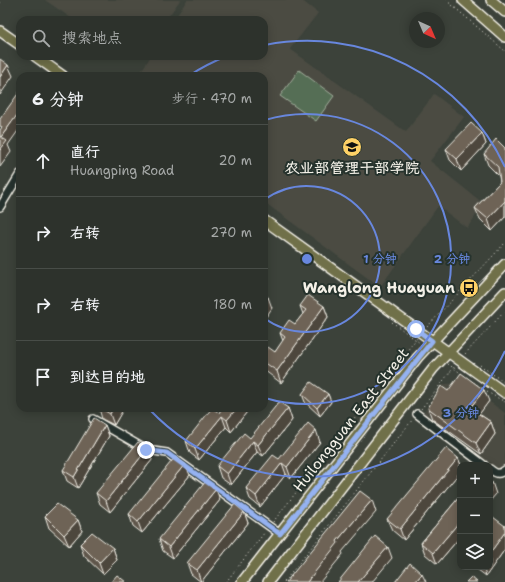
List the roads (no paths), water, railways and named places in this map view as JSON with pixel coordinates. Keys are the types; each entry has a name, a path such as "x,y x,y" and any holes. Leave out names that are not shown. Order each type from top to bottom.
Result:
{"main road":[{"path":"463,0 505,37"},
{"path":"491,0 505,12"},
{"path":"0,31 16,42"},
{"path":"41,60 57,72"},
{"path":"268,223 505,393"},
{"name":"Huilongguan East Street","path":"242,582 432,341 505,264"},
{"path":"268,582 433,369 505,292"}],"street":[{"path":"0,206 16,180"},
{"path":"416,414 480,462"},
{"path":"93,419 146,450 167,453 280,534"},
{"path":"493,471 501,473 505,470"}],"place":[{"name":"农业部管理干部学院","path":"352,147"},
{"name":"Wanglong Huayuan","path":"469,288"}]}
